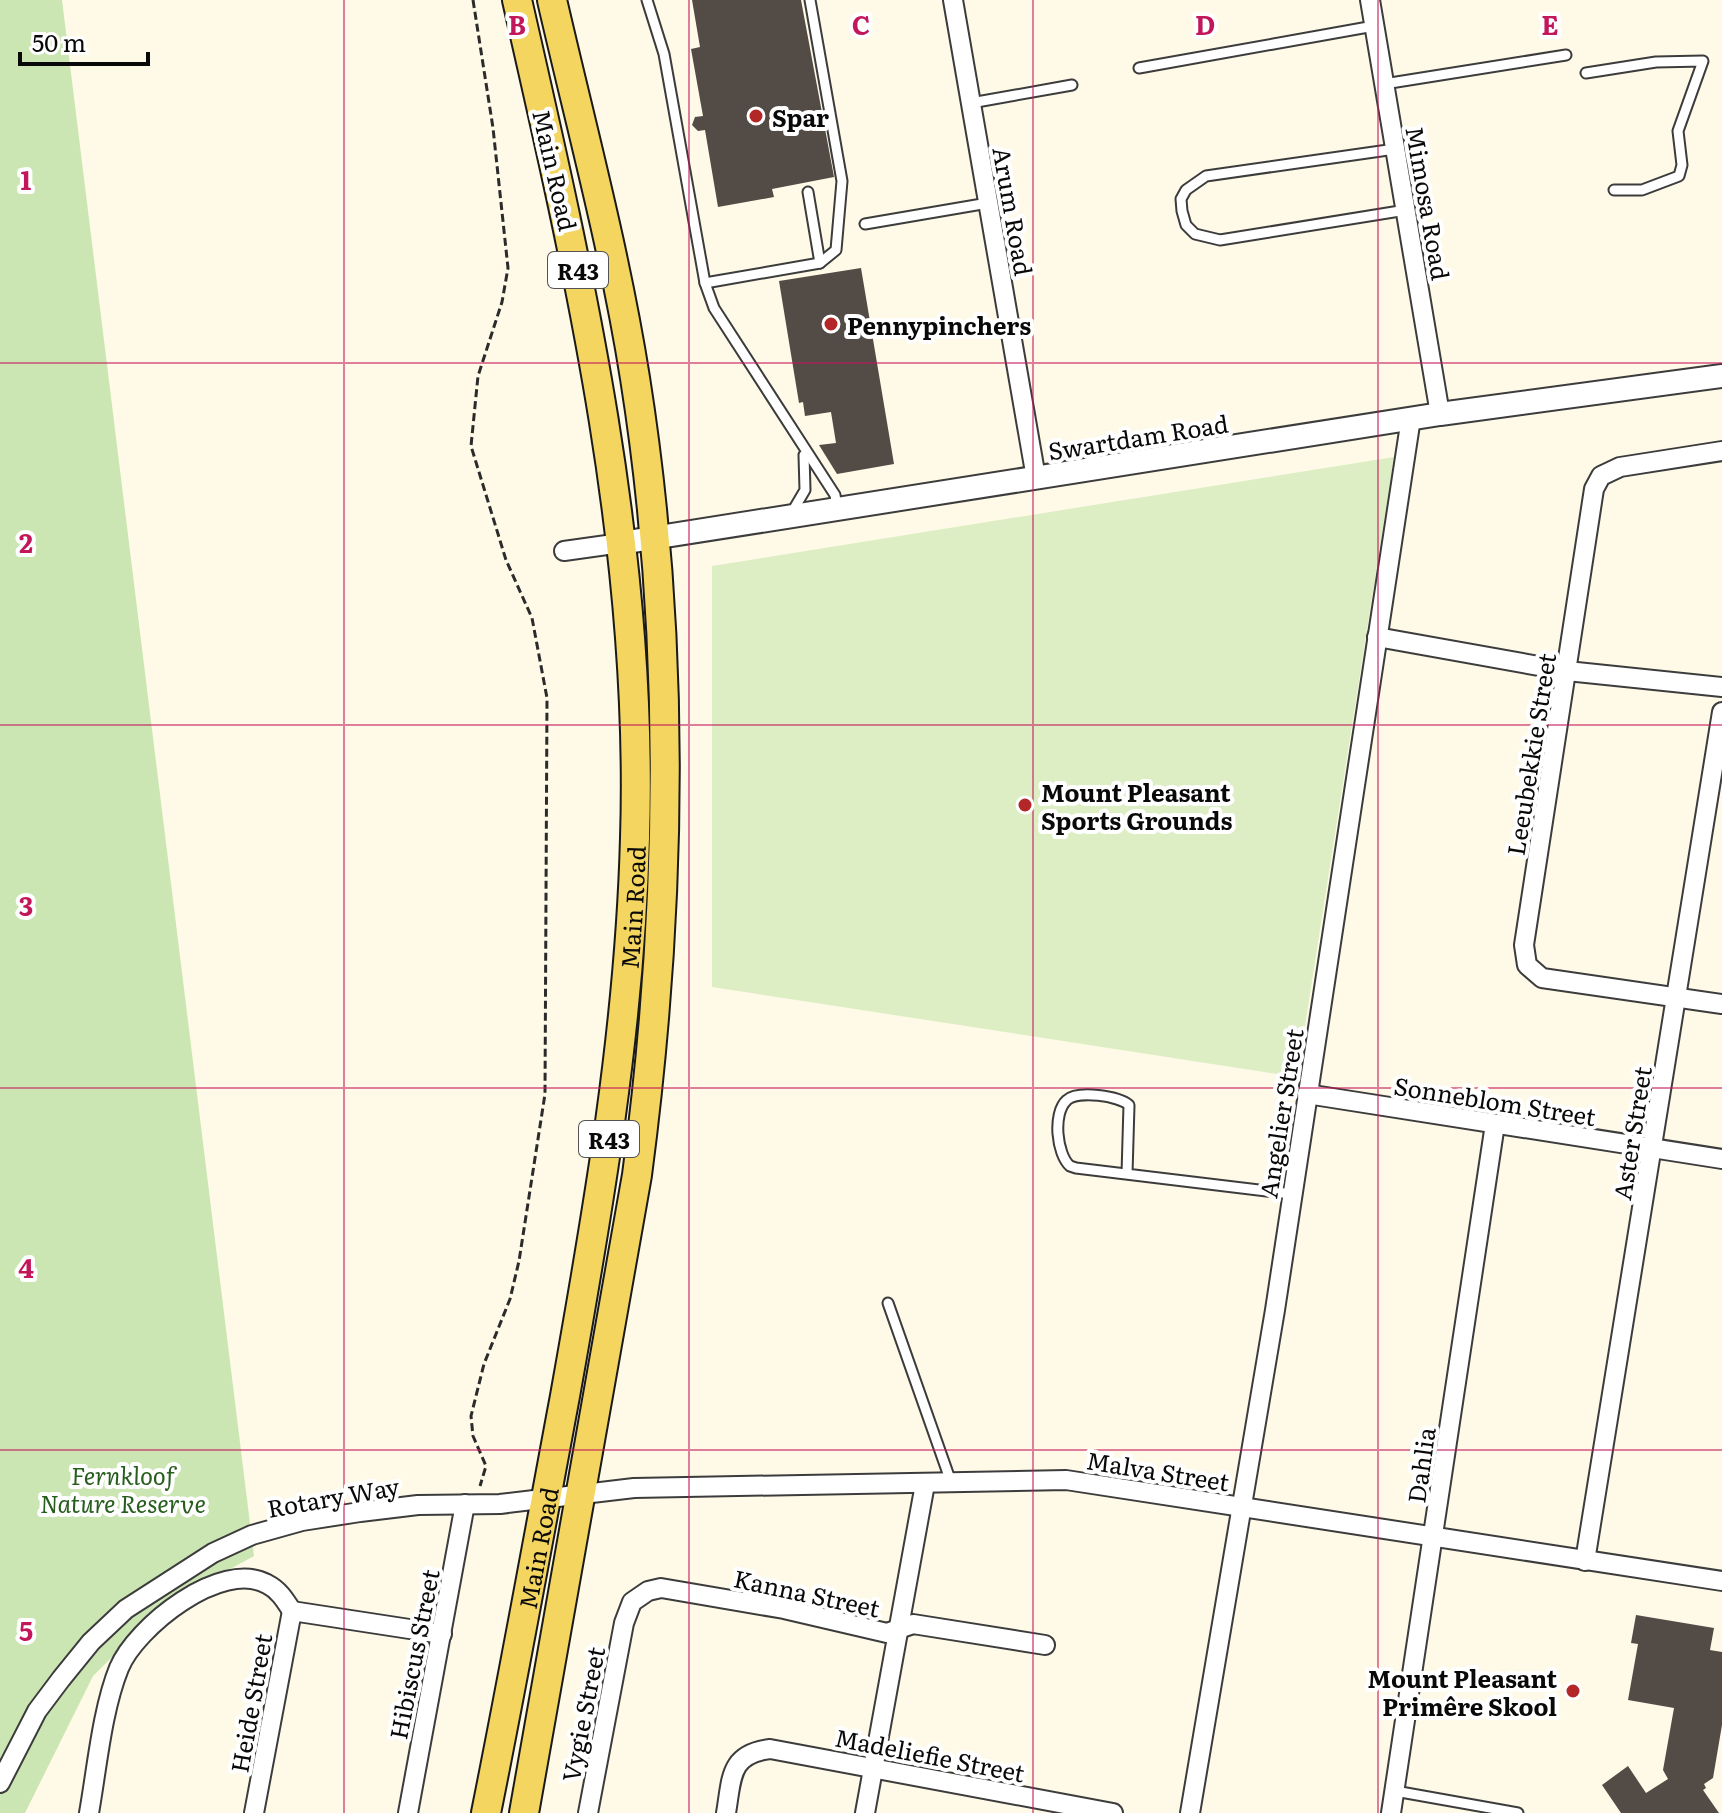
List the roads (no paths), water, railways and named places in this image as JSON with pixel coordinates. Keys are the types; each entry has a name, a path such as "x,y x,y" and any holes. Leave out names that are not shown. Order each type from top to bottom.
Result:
{"main road":[{"name":"Main Road","path":"486,1813 546,1498 607,1150 627,982 636,834 633,715 621,543 593,343 517,0"},
{"name":"Main Road","path":"524,1813 637,1175 657,1000 665,886 666,709 655,538 623,312 552,0"}],"street":[{"name":"Arum Road","path":"953,0 1036,478"},
{"name":"Mimosa Road","path":"1370,0 1440,414"},
{"name":"Swartdam Road","path":"564,551 1411,418 1722,376"},
{"name":"Angelier Street","path":"1190,1813 1292,1194 1411,418"},
{"name":"Leeubekkie Street","path":"1722,451 1620,467 1601,476 1594,489 1524,945 1527,965 1542,978 1722,1004"},
{"path":"1377,637 1567,671 1722,687"},
{"name":"Aster Street","path":"1585,1561 1654,1149 1675,996 1722,712"},
{"name":"Sonneblom Street","path":"1307,1094 1722,1159"},
{"name":"Dahlia","path":"1391,1813 1495,1124"},
{"name":"Malva Street","path":"546,1498 581,1492 1066,1480 1722,1581"},
{"path":"865,1813 925,1484"},
{"name":"Rotary Way","path":"0,1783 37,1711 81,1654 126,1609 166,1580 252,1535 302,1521 418,1505 546,1498"},
{"name":"Hibiscus Street","path":"408,1813 465,1504"},
{"path":"89,1813 118,1670 138,1637 175,1606 209,1587 233,1579 265,1582 279,1592 292,1611"},
{"name":"Kanna Street","path":"624,1623 632,1602 648,1591 661,1588 784,1609 887,1633 913,1624 1045,1645"},
{"name":"Heide Street","path":"254,1813 292,1611 442,1634"},
{"name":"Vygie Street","path":"588,1813 624,1623"},
{"name":"Madeliefie Street","path":"726,1813 733,1774 740,1759 749,1753 770,1749 1113,1813"},
{"path":"999,1813 1002,1793"}],"lane":[{"path":"647,0 664,54 705,283 714,308 835,495 837,510"},
{"path":"705,283 820,263 836,250 842,193 810,0"},
{"path":"1139,68 1374,26"},
{"path":"1384,84 1566,55"},
{"path":"1586,73 1656,62 1703,61 1680,118 1679,176 1642,190 1614,190"},
{"path":"971,103 1072,85"},
{"path":"1395,149 1216,173 1186,190 1181,199 1182,211 1186,225 1195,234 1220,240 1406,210"},
{"path":"808,192 820,263"},
{"path":"865,224 988,203"},
{"path":"781,519 797,506 805,490 807,471 800,445"},
{"path":"1127,1174 1129,1105 1120,1099 1078,1095 1067,1100 1061,1110 1059,1147 1066,1163 1076,1168 1292,1194"},
{"path":"888,1303 951,1482"},
{"path":"1395,1791 1518,1813"}],"place":[{"name":"Spar","path":"756,116"},
{"name":"Pennypinchers","path":"831,324"},
{"name":"Mount Pleasant Sports Grounds","path":"1025,805"},
{"name":"Mount Pleasant Primêre Skool","path":"1573,1691"}],"park label":[{"name":"Fernkloof Nature Reserve","path":"123,1488"}]}
